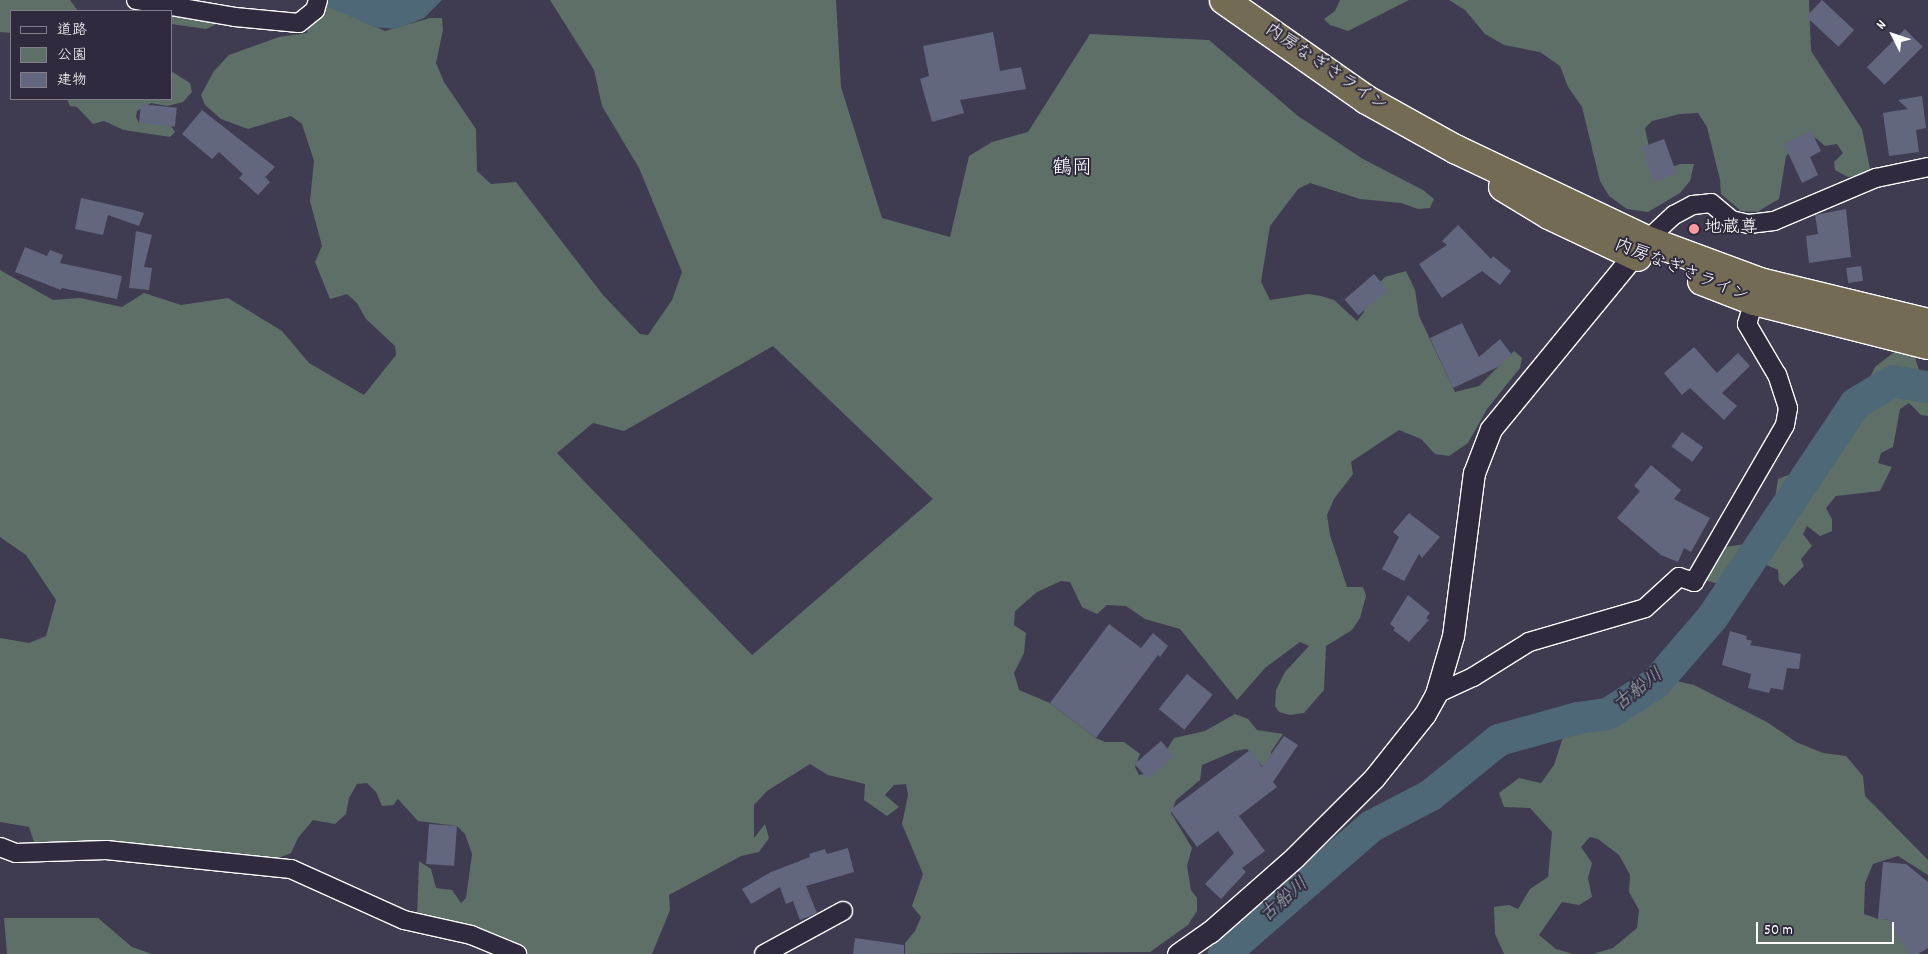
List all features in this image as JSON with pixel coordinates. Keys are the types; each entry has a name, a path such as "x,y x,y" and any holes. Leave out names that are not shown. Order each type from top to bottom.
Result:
{"highway":[{"name":"内房なぎさライン","path":"1224,0 1368,100 1455,149 1641,248 1757,292 1928,345"},
{"name":"内房なぎさライン","path":"1757,292 1928,323"}],"street":[{"path":"136,0 235,17 299,23 315,10 318,0"},
{"path":"1178,954 1241,906 1374,778 1436,694 1453,636 1474,473 1491,428 1641,248 1674,215 1693,205 1711,203 1731,220 1749,224 1774,221 1876,178 1928,167"},
{"path":"1436,694 1473,677 1529,642 1645,608 1679,577 1694,582 1784,425 1788,408 1777,375 1747,324 1757,292"},
{"path":"0,847 16,853 106,850 291,869 404,920 471,934 516,954"},
{"path":"764,954 843,911"}],"green space":[{"path":"0,0 70,0 77,10 10,10 10,33 0,32"},
{"path":"550,0 836,0 841,87 882,218 950,237 969,156 992,142 1028,132 1090,34 1209,40 1298,116 1363,159 1423,190 1434,199 1430,208 1418,209 1401,203 1360,199 1310,183 1298,189 1270,226 1261,282 1270,300 1308,294 1321,296 1334,300 1357,321 1364,312 1370,293 1385,277 1406,271 1415,290 1419,316 1455,392 1479,386 1514,351 1522,358 1520,368 1487,409 1468,443 1449,456 1435,454 1421,439 1399,430 1351,462 1353,474 1334,499 1327,515 1330,535 1347,587 1363,587 1366,596 1360,618 1352,630 1326,646 1324,690 1304,713 1290,715 1279,712 1275,706 1276,690 1285,672 1309,646 1300,642 1265,668 1237,700 1180,629 1145,619 1126,606 1107,605 1097,614 1082,607 1070,582 1061,581 1037,592 1015,611 1014,625 1026,633 1024,653 1014,673 1019,690 1050,703 1096,738 1105,742 1124,742 1140,754 1135,767 1139,775 1153,772 1174,738 1205,731 1235,714 1248,719 1257,730 1283,734 1271,752 1272,777 1247,749 1235,751 1202,765 1200,780 1176,800 1171,813 1192,848 1187,866 1191,890 1197,898 1197,911 1188,925 1150,952 905,954 905,943 915,931 921,917 912,906 923,874 902,824 908,795 906,784 894,785 885,795 899,807 887,816 864,800 865,784 828,775 810,764 767,791 754,805 754,838 765,824 769,838 759,852 741,856 669,895 670,910 652,954 528,954 505,940 417,919 419,861 431,869 436,888 452,890 461,903 466,898 472,854 465,834 457,826 418,821 398,799 393,805 382,806 376,792 367,783 357,784 349,798 346,814 335,824 313,820 298,838 291,853 279,858 250,858 200,850 120,844 48,846 34,842 29,827 0,822 0,638 29,643 46,636 56,600 26,555 0,537 0,270 53,300 80,298 122,307 144,293 181,305 228,298 282,331 309,363 364,395 396,355 395,346 366,319 357,303 347,294 330,299 315,262 322,246 310,201 314,161 302,124 291,116 248,129 221,119 205,105 201,95 214,71 229,55 279,37 307,33 309,19 320,8 330,4 385,31 430,18 442,18 443,30 436,63 444,82 476,129 477,171 491,184 516,182 603,295 640,334 648,335 672,300 682,272 639,168 602,106 594,70","holes":["773,346 933,499 752,655 557,453 593,423 624,431"]},
{"path":"1340,0 1409,0 1348,31 1330,25 1324,19 1335,11"},
{"path":"1449,0 1809,0 1811,51 1862,129 1870,169 1862,175 1848,177 1835,170 1834,162 1843,153 1837,144 1825,146 1816,138 1800,144 1786,156 1779,199 1757,212 1741,211 1721,194 1720,180 1707,127 1698,113 1680,114 1652,121 1645,128 1649,147 1662,171 1680,164 1694,164 1690,181 1680,193 1648,212 1627,209 1609,196 1600,181 1582,107 1568,87 1560,66 1540,52 1504,45 1485,34 1465,10"},
{"path":"172,11 219,23 206,29 172,24"},
{"path":"172,72 190,83 192,92 183,102 167,106 151,103 137,111 136,117 139,123 169,123 175,132 170,137 124,130 104,121 93,124 77,107 70,106 67,100 172,100"},
{"path":"1912,348 1921,377 1928,381 1928,416 1921,415 1909,403 1900,409 1893,447 1881,453 1878,463 1892,467 1880,491 1836,496 1826,508 1832,519 1832,531 1820,536 1807,526 1803,534 1812,546 1801,559 1804,566 1784,586 1779,581 1778,570 1743,555 1734,572 1721,585 1705,580 1709,563 1719,548 1751,543 1773,511 1778,479 1816,464 1826,443 1852,424 1868,404 1867,383 1875,367 1898,349"},
{"path":"1667,679 1694,685 1767,722 1796,742 1823,753 1846,756 1863,776 1865,796 1928,860 1928,875 1898,856 1873,864 1865,883 1864,914 1878,919 1903,920 1909,954 1593,954 1613,948 1637,928 1639,910 1629,892 1630,875 1619,855 1598,839 1590,837 1581,847 1592,863 1588,878 1592,897 1579,905 1562,902 1539,935 1556,949 1573,954 1504,954 1495,934 1494,907 1509,905 1518,909 1530,889 1548,877 1552,832 1530,808 1504,807 1499,793 1519,778 1541,783 1554,765 1563,737 1577,714 1609,698 1629,700 1656,689"},
{"path":"4,918 98,918 132,947 152,954 7,954"}],"water":[{"path":"328,0 442,0 424,18 396,29 374,27 326,6"}],"building":[{"path":"1822,0 1854,30 1838,47 1806,17"},
{"path":"1905,29 1923,47 1884,85 1867,67"},
{"path":"993,32 1000,71 1021,67 1026,89 960,100 964,113 932,122 920,79 929,76 923,46"},
{"path":"1922,96 1926,128 1916,130 1919,152 1889,156 1883,113 1908,109 1898,100"},
{"path":"141,104 177,108 175,127 139,123"},
{"path":"202,110 275,167 265,177 270,182 258,195 239,178 243,174 219,152 212,159 182,134"},
{"path":"1811,131 1821,151 1810,157 1818,175 1802,183 1784,144"},
{"path":"1664,139 1677,174 1654,182 1641,147"},
{"path":"81,198 144,213 139,226 108,215 103,235 75,229"},
{"path":"1846,209 1851,257 1809,263 1806,236 1818,234 1815,215"},
{"path":"1458,225 1491,259 1493,256 1511,271 1500,285 1482,271 1442,298 1419,264 1447,245 1442,241"},
{"path":"136,231 152,235 144,267 152,268 149,290 129,288"},
{"path":"25,247 47,256 50,250 63,255 60,263 122,276 117,299 62,288 61,290 15,272"},
{"path":"1861,266 1863,281 1848,283 1846,268"},
{"path":"1374,274 1388,290 1358,315 1345,300"},
{"path":"1462,323 1479,357 1500,339 1512,355 1498,367 1453,388 1430,338"},
{"path":"1694,347 1717,373 1738,353 1750,366 1722,393 1737,406 1724,420 1690,388 1682,395 1664,373"},
{"path":"1682,432 1703,447 1692,462 1671,447"},
{"path":"1651,465 1681,490 1674,499 1710,518 1691,552 1684,548 1678,562 1661,555 1617,518 1640,491 1634,486"},
{"path":"1409,513 1440,537 1422,558 1419,554 1404,581 1382,569 1399,537 1393,532"},
{"path":"1408,595 1430,613 1426,618 1429,620 1409,642 1393,630 1395,628 1390,624"},
{"path":"1109,624 1141,648 1153,633 1168,646 1160,657 1158,655 1096,738 1050,703"},
{"path":"1730,631 1747,636 1746,639 1752,641 1750,645 1801,654 1799,669 1787,668 1783,690 1771,688 1769,693 1748,688 1751,674 1722,665"},
{"path":"1187,674 1213,695 1184,730 1159,709"},
{"path":"1284,736 1298,745 1273,782 1277,787 1239,816 1265,851 1242,868 1246,872 1221,899 1205,884 1234,853 1218,831 1197,847 1170,810 1250,750 1262,767"},
{"path":"1161,741 1174,756 1148,779 1135,764"},
{"path":"429,824 457,826 454,866 426,864"},
{"path":"848,848 854,872 806,886 817,913 800,920 793,901 786,904 780,887 751,904 742,889 771,872 810,857 809,854 825,849 827,854"},
{"path":"1883,862 1906,864 1928,882 1928,948 1918,954 1909,954 1887,919 1878,919"},
{"path":"855,938 904,945 904,954 853,954"}],"waterway":[{"name":"古船川","path":"1224,954 1372,826 1431,795 1499,740 1578,718 1608,714 1656,683 1712,618 1855,404 1893,381 1928,387"}],"place":[{"name":"地蔵尊","path":"1694,229"}],"district":[{"name":"鶴岡","path":"1072,169"}]}
